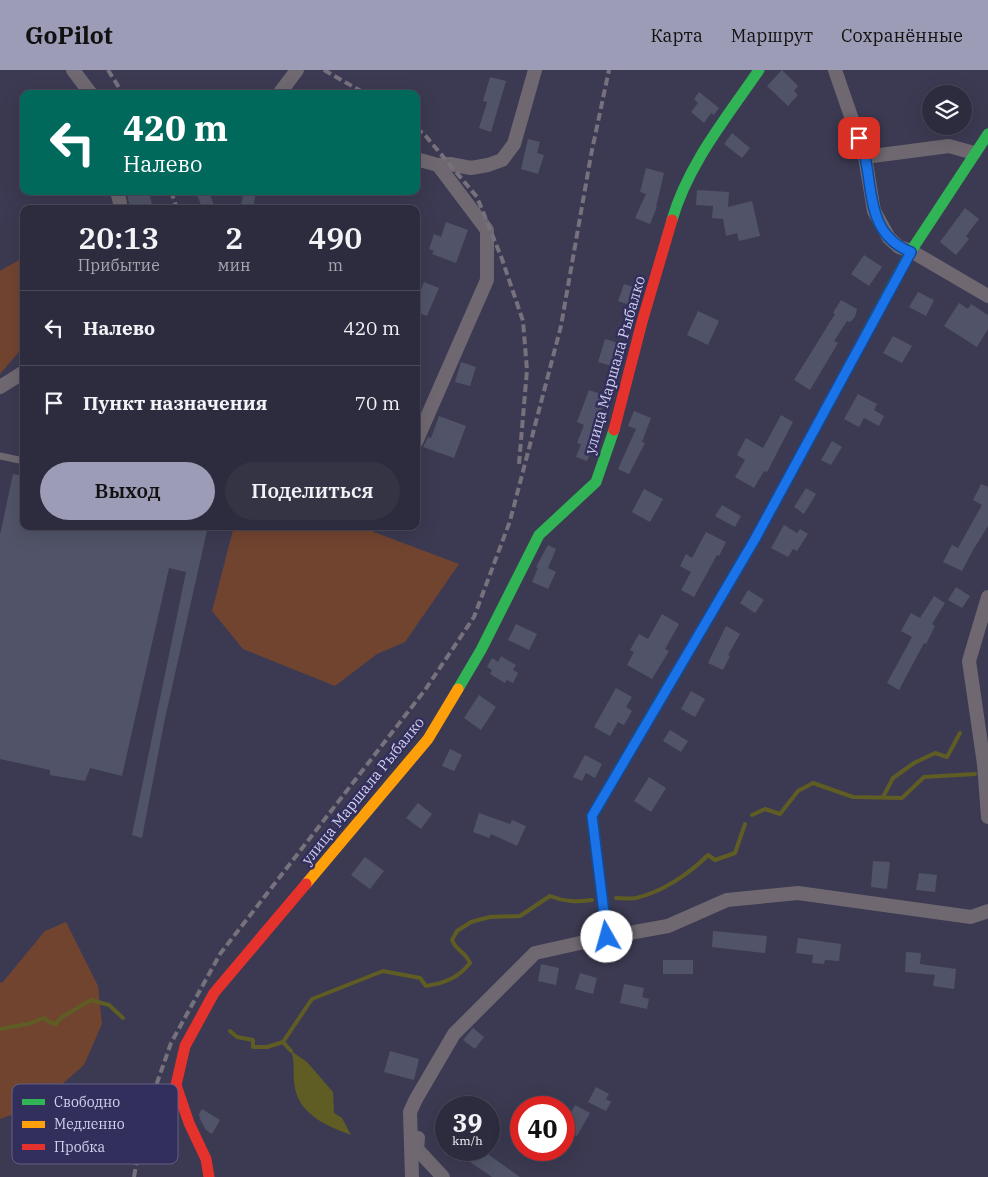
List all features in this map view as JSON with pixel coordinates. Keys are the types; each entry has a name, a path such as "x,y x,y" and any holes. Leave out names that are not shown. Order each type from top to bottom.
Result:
{"street":[{"path":"73,70 88,90"},
{"path":"282,90 297,70"},
{"path":"420,160 438,166 450,164 471,168 502,160 514,144 534,70"},
{"name":"улица Маршала Рыбалко","path":"176,1084 185,1046 214,993 428,739 481,650 539,535 596,482 613,434 642,322 676,205 694,167 759,70"},
{"path":"835,70 865,156 874,211 889,238 899,247 988,296"},
{"path":"607,937 592,816 755,539 911,252 988,134"},
{"path":"865,156 949,146 974,153"},
{"path":"420,433 487,280 487,230 438,166"},
{"path":"0,387 20,374"},
{"path":"988,597 969,660 986,763 988,817"},
{"path":"412,1177 410,1112 421,1090 454,1034 535,953 668,926 726,900 798,893 971,917 988,911"},
{"path":"421,1090 417,1149 443,1177"},
{"name":"улица Маршала Рыбалко","path":"178,1091 189,1123 206,1160 209,1177"}],"lane":[{"path":"0,456 20,460"}],"shaded area":[{"path":"20,259 20,351 0,374 0,271"},
{"path":"233,530 369,530 459,564 405,642 377,654 335,686 243,649 212,611"},
{"path":"66,922 98,986 102,1024 84,1065 62,1084 12,1084 12,1115 0,1119 0,982 2,983 45,931"},
{"path":"291,1051 307,1062 333,1092 334,1113 342,1118 351,1135 322,1122 306,1110 296,1093"}],"building":[{"path":"782,70 798,86 794,91 798,95 788,106 767,86"},
{"path":"490,77 506,81 491,132 479,128 487,102 483,101"},
{"path":"699,92 719,108 714,115 711,113 704,123 691,112 698,103 694,99"},
{"path":"732,133 750,148 742,158 724,144"},
{"path":"528,139 540,142 537,153 544,155 538,174 521,169"},
{"path":"646,168 664,173 657,207 650,224 635,218 646,194 640,192"},
{"path":"697,190 729,192 728,207 752,201 760,236 739,241 737,233 726,236 723,219 712,218 713,206 696,205"},
{"path":"127,195 150,195 152,205 129,205"},
{"path":"197,195 210,195 214,205 201,205"},
{"path":"243,195 255,195 254,205 241,205"},
{"path":"965,208 979,219 966,236 969,239 956,255 940,242"},
{"path":"446,222 468,230 456,263 432,254 434,251 429,249 434,234 441,237"},
{"path":"864,255 882,267 869,286 851,274"},
{"path":"424,282 439,288 427,316 420,313 420,292"},
{"path":"624,284 636,288 630,305 618,301"},
{"path":"918,292 934,300 926,316 909,307"},
{"path":"841,300 857,309 855,317 850,322 847,321 834,341 838,343 810,390 794,380 835,314 833,313"},
{"path":"959,303 968,309 971,304 988,315 988,329 977,347 944,326"},
{"path":"698,311 719,321 708,345 687,335"},
{"path":"893,336 912,346 902,363 883,353"},
{"path":"605,339 618,343 612,366 598,362"},
{"path":"461,362 476,367 470,386 455,382"},
{"path":"589,390 606,396 593,434 597,435 587,461 576,457 581,444 577,443 584,425 577,422"},
{"path":"858,394 877,404 874,410 884,416 879,426 864,418 859,427 844,419"},
{"path":"634,411 651,418 642,442 645,443 629,474 618,469 636,429 628,426"},
{"path":"781,415 793,422 767,472 764,471 754,488 735,477 745,460 737,455 746,438 763,448"},
{"path":"439,416 466,426 454,458 423,447 428,437 431,438"},
{"path":"832,441 842,447 831,465 821,460"},
{"path":"13,474 20,475 20,530 207,530 164,723 142,838 132,835 186,572 169,568 122,776 90,768 85,781 50,775 50,770 0,759 0,535"},
{"path":"981,484 988,487 988,526 962,571 943,562 952,545 958,548 982,505 973,500"},
{"path":"806,488 816,494 804,514 794,507"},
{"path":"644,489 663,499 650,522 632,512"},
{"path":"722,505 741,516 735,527 715,516"},
{"path":"784,525 797,533 800,529 808,534 797,551 793,549 788,557 771,548"},
{"path":"706,532 726,542 694,597 681,590 691,572 680,566 686,554 692,558"},
{"path":"548,545 556,549 548,568 556,572 548,589 532,582 538,568 536,567"},
{"path":"956,587 970,596 962,608 948,600"},
{"path":"748,590 764,600 755,613 740,603"},
{"path":"934,596 945,603 932,624 935,626 926,644 924,643 899,690 887,683 912,637 901,631 911,613 920,618"},
{"path":"662,614 679,624 665,649 669,651 652,679 627,665 634,652 630,650 639,634 648,639"},
{"path":"516,624 537,634 529,650 508,640"},
{"path":"726,626 740,634 728,655 730,656 723,670 708,663"},
{"path":"501,656 516,665 513,670 518,673 513,683 507,680 505,683 490,674 492,670 487,667 492,658 498,662"},
{"path":"616,688 632,697 626,707 632,711 624,725 618,722 610,736 594,727"},
{"path":"691,691 705,699 695,717 681,709"},
{"path":"479,695 496,707 481,730 464,718"},
{"path":"670,730 688,741 681,752 663,741"},
{"path":"450,749 462,755 454,771 442,766"},
{"path":"585,755 602,764 595,778 586,773 582,781 573,777"},
{"path":"649,777 666,788 651,812 634,801"},
{"path":"418,803 432,814 421,829 406,818"},
{"path":"479,813 510,824 512,820 526,826 517,846 491,834 489,838 473,832"},
{"path":"365,857 384,871 370,889 351,875"},
{"path":"873,861 890,862 887,889 871,887"},
{"path":"919,873 937,875 935,892 916,890"},
{"path":"713,931 767,936 765,953 712,947"},
{"path":"798,938 841,944 839,961 825,960 824,964 812,963 813,955 796,953"},
{"path":"906,952 921,953 920,964 956,969 954,989 933,986 935,975 905,972"},
{"path":"663,960 693,960 693,974 663,974"},
{"path":"541,964 559,968 556,985 538,981"},
{"path":"580,973 597,978 593,994 575,989"},
{"path":"624,984 644,988 642,997 649,999 647,1009 620,1003"},
{"path":"473,1028 484,1037 475,1049 463,1040"},
{"path":"390,1051 419,1059 414,1080 384,1072"},
{"path":"596,1087 609,1094 606,1099 611,1102 606,1111 588,1102"},
{"path":"575,1105 590,1113 577,1136 575,1135"},
{"path":"202,1109 220,1120 212,1134 206,1130 200,1119 199,1114"},
{"path":"468,1161 497,1161 520,1177 492,1177"}],"waterway":[{"path":"883,797 893,778 914,763 935,753 947,757 960,733"},
{"path":"752,815 765,809 780,814 798,791 813,783 853,797 902,798 924,777 975,774"},
{"path":"616,898 634,898 646,895 675,881 708,855 715,860 735,853 745,824"},
{"path":"291,1051 283,1042 312,999 383,971 420,978 426,986 445,981 456,976 470,963 452,940 457,931 471,922 490,917 520,916 550,896 571,901 592,900"},
{"path":"0,1029 28,1024 44,1018 56,1024 62,1017 91,1000 109,1005 123,1018"},
{"path":"230,1031 237,1037 253,1040 253,1047 267,1047 283,1042"}],"railway":[{"path":"108,70 120,90"},
{"path":"324,70 359,90"},
{"path":"157,1084 171,1043 220,954 425,690 474,617 510,521 561,326 591,155 609,70"},
{"path":"420,131 477,197 502,259 523,321 527,370 519,464"},
{"path":"172,195 176,205"},
{"path":"134,1177 136,1164"}],"traffic: fast":[{"path":"672,220 679,199 698,160 759,70"},
{"path":"866,334 911,251 988,134"},
{"path":"458,689 481,650 539,535 596,482 614,430"},
{"path":"607,937 592,816 677,671"}],"traffic: slow":[{"path":"306,884 428,739 458,689"}],"traffic: jam":[{"path":"614,430 642,322 672,220"},
{"path":"677,671 755,539 866,334"},
{"path":"176,1084 185,1046 214,993 306,884"},
{"path":"178,1091 189,1123 206,1159 209,1177"}],"route":[{"path":"607,937 592,816 755,539 911,252 899,247 889,238 874,211 865,156 859,138"}]}
